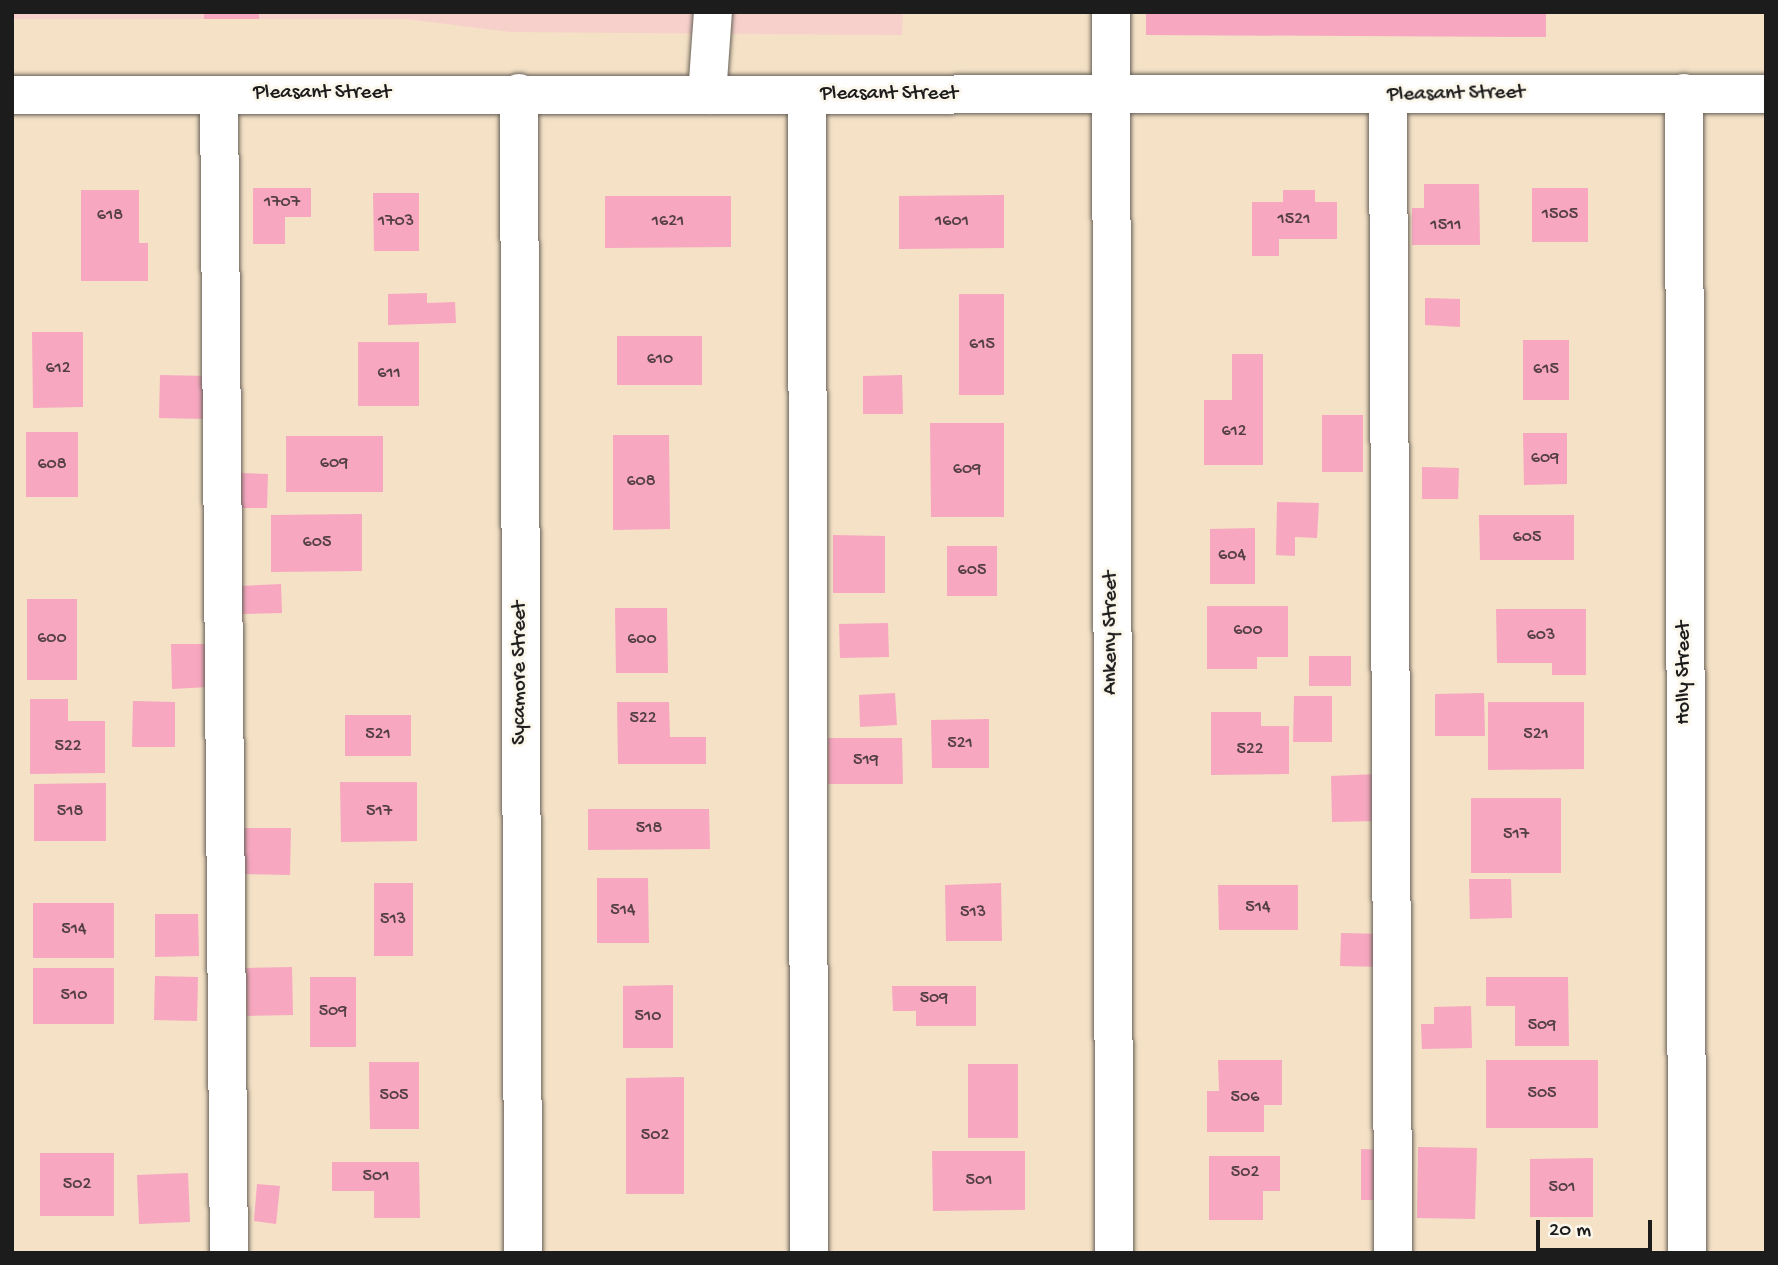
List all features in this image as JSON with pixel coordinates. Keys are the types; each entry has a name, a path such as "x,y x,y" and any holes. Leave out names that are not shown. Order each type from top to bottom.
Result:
{"street":[{"path":"707,95 713,12"},
{"name":"Ankeny Street","path":"1111,12 1114,1253"},
{"name":"Sycamore Street","path":"519,93 523,1253"},
{"name":"Holly Street","path":"1684,93 1687,1253"},
{"name":"Pleasant Street","path":"12,95 1766,94"},
{"path":"219,95 229,1253"},
{"path":"807,95 809,1253"},
{"path":"1388,96 1393,1253"}],"shaded area":[{"path":"12,12 903,12 902,35 510,32 407,19 12,19"}],"building":[{"path":"204,12 259,12 259,19 204,19"},
{"path":"1146,12 1546,12 1546,37 1146,35"},
{"path":"1424,184 1479,184 1480,245 1412,245 1412,208 1424,208"},
{"path":"253,188 311,188 311,217 285,217 285,244 253,244"},
{"path":"1532,188 1588,188 1588,242 1532,242"},
{"path":"81,190 139,190 139,243 148,243 148,281 81,281"},
{"path":"1283,190 1315,190 1315,202 1337,202 1337,239 1279,239 1279,256 1252,256 1252,202 1283,202"},
{"path":"373,193 419,193 419,251 374,251"},
{"path":"1004,195 1004,248 899,249 899,196"},
{"path":"605,196 731,196 731,247 605,248"},
{"path":"427,293 427,303 455,302 456,323 388,325 388,294"},
{"path":"959,294 1004,294 1004,395 959,395"},
{"path":"1425,298 1460,299 1460,327 1425,325"},
{"path":"32,332 83,332 83,407 33,408"},
{"path":"617,336 702,336 702,385 617,385"},
{"path":"1523,340 1569,340 1569,400 1523,400"},
{"path":"358,342 419,342 419,406 358,406"},
{"path":"1232,354 1263,354 1263,465 1204,465 1204,400 1232,400"},
{"path":"160,375 207,376 206,419 159,418"},
{"path":"902,375 903,414 863,414 863,376"},
{"path":"1322,415 1363,415 1363,472 1322,472"},
{"path":"930,423 1004,423 1004,517 931,517"},
{"path":"26,432 78,432 78,497 26,497"},
{"path":"1523,433 1567,433 1567,484 1524,485"},
{"path":"613,435 669,435 670,529 613,530"},
{"path":"286,436 383,436 383,492 286,492"},
{"path":"1422,467 1459,468 1458,499 1422,499"},
{"path":"241,473 268,474 267,508 240,508"},
{"path":"1277,502 1319,503 1317,538 1295,537 1295,556 1276,555"},
{"path":"362,514 362,571 271,572 271,515"},
{"path":"1479,515 1574,515 1574,560 1480,560"},
{"path":"1255,528 1255,584 1210,584 1210,529"},
{"path":"833,535 885,536 885,593 833,593"},
{"path":"947,546 997,546 997,596 947,596"},
{"path":"281,584 282,613 241,614 241,586"},
{"path":"27,599 77,599 77,680 27,680"},
{"path":"1207,606 1288,606 1288,657 1257,657 1257,669 1207,669"},
{"path":"615,608 667,608 668,673 616,673"},
{"path":"1496,609 1586,609 1586,675 1552,675 1552,663 1497,663"},
{"path":"888,623 889,657 840,658 839,624"},
{"path":"171,644 207,644 208,687 172,689"},
{"path":"1309,656 1351,656 1351,686 1309,686"},
{"path":"895,693 897,725 860,727 859,695"},
{"path":"1484,693 1485,736 1435,736 1435,694"},
{"path":"1294,696 1332,696 1332,742 1293,742"},
{"path":"30,699 68,699 68,721 105,721 105,773 30,774"},
{"path":"133,701 175,702 175,747 132,747"},
{"path":"617,702 669,702 670,737 706,737 706,764 618,764"},
{"path":"1488,702 1584,702 1584,769 1488,770"},
{"path":"1211,712 1261,712 1261,726 1289,726 1289,774 1211,775"},
{"path":"345,715 411,715 411,756 345,756"},
{"path":"989,719 989,768 932,768 931,720"},
{"path":"828,738 902,738 903,784 828,784"},
{"path":"1378,774 1379,821 1332,822 1331,776"},
{"path":"340,782 417,782 417,841 341,842"},
{"path":"106,783 106,841 34,841 34,784"},
{"path":"1471,798 1561,798 1561,873 1471,873"},
{"path":"588,809 709,809 710,849 588,850"},
{"path":"240,828 291,828 290,875 240,874"},
{"path":"597,878 648,878 649,943 597,943"},
{"path":"1469,879 1511,879 1512,918 1470,919"},
{"path":"374,883 413,883 413,956 374,956"},
{"path":"1001,883 1002,941 946,941 945,885"},
{"path":"1218,885 1298,885 1298,930 1219,930"},
{"path":"33,903 114,903 114,958 33,958"},
{"path":"155,914 198,914 199,956 155,957"},
{"path":"1341,933 1384,934 1383,967 1340,966"},
{"path":"292,967 293,1015 247,1016 246,968"},
{"path":"33,968 114,968 114,1024 33,1024"},
{"path":"155,976 198,977 197,1021 154,1020"},
{"path":"310,977 356,977 356,1047 310,1047"},
{"path":"1486,977 1568,977 1569,1046 1515,1046 1515,1006 1486,1006"},
{"path":"673,985 673,1048 623,1048 623,986"},
{"path":"892,986 976,986 976,1026 916,1026 916,1011 893,1011"},
{"path":"1471,1006 1472,1048 1422,1049 1421,1024 1434,1024 1434,1007"},
{"path":"1218,1060 1282,1060 1282,1105 1264,1105 1264,1132 1207,1132 1207,1091 1219,1091"},
{"path":"1486,1060 1598,1060 1598,1128 1486,1128"},
{"path":"369,1062 419,1062 419,1129 370,1129"},
{"path":"968,1064 1018,1064 1018,1138 968,1138"},
{"path":"684,1077 684,1194 626,1194 626,1078"},
{"path":"1418,1147 1477,1148 1475,1219 1417,1218"},
{"path":"1361,1149 1387,1150 1386,1200 1361,1200"},
{"path":"932,1151 1025,1151 1025,1210 933,1211"},
{"path":"40,1153 114,1153 114,1216 40,1216"},
{"path":"1209,1156 1280,1156 1280,1191 1263,1191 1263,1220 1209,1220"},
{"path":"1593,1158 1593,1217 1530,1217 1530,1159"},
{"path":"332,1162 419,1162 420,1218 374,1218 374,1191 332,1191"},
{"path":"188,1173 190,1222 139,1224 137,1175"},
{"path":"257,1184 280,1186 276,1224 254,1221"}]}
